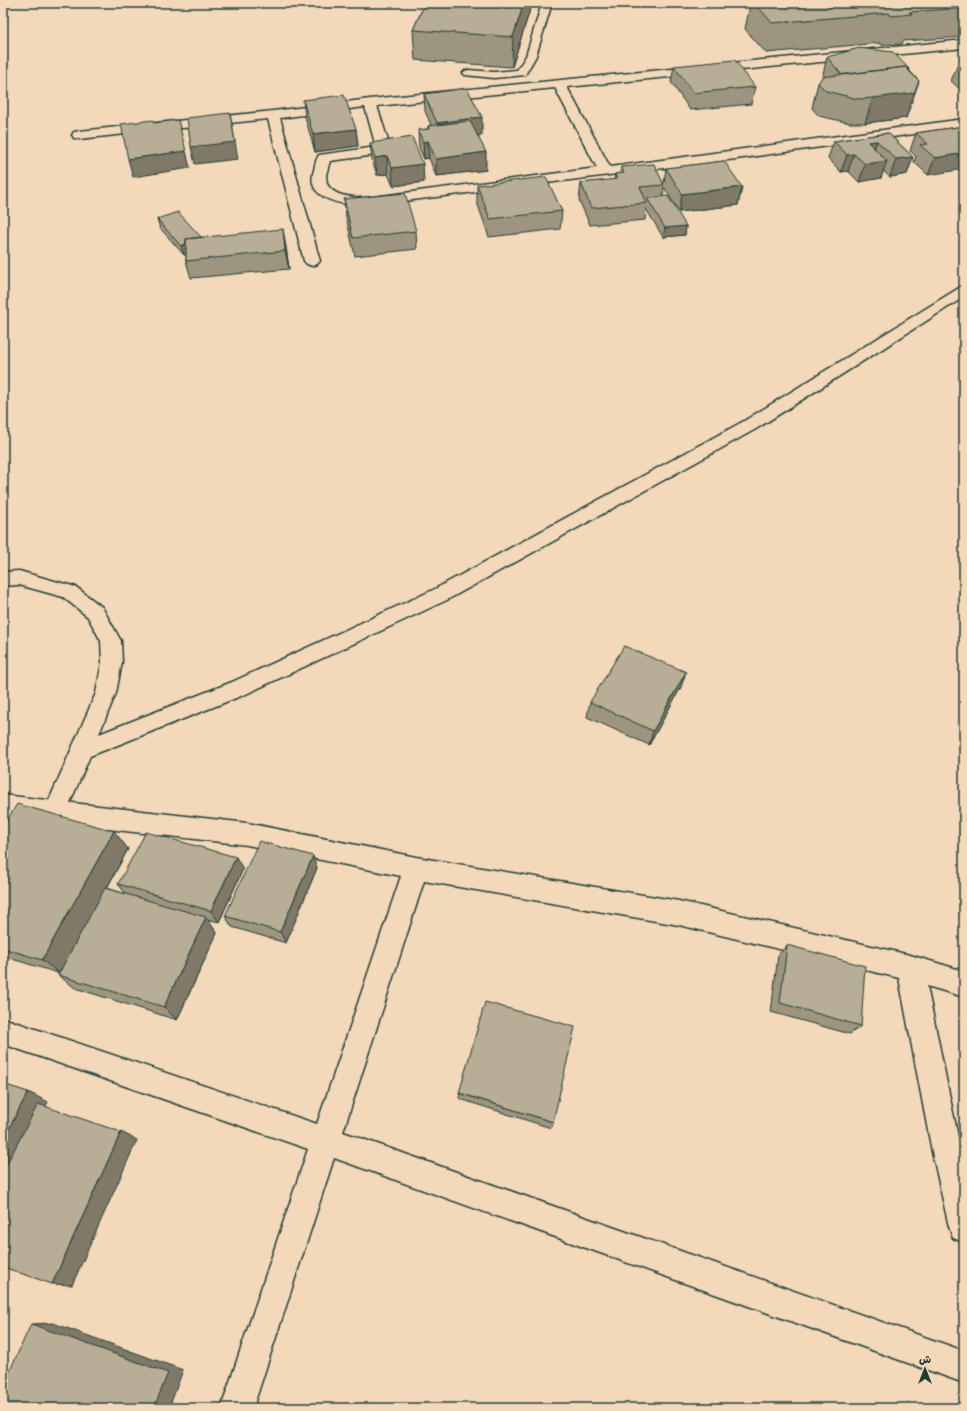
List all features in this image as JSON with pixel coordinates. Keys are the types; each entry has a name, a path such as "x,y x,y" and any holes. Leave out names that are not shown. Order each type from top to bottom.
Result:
{"street":[{"path":"79,135 273,115 370,103 964,44"},
{"path":"560,85 605,171"},
{"path":"370,103 384,150 324,158 319,177 322,188 328,194 337,198 365,202 736,155 964,123"},
{"path":"273,115 312,260"},
{"path":"3,806 247,834 416,868 679,913 910,968 964,984"},
{"path":"237,1408 416,868"},
{"path":"910,968 946,1152 964,1227"},
{"path":"3,1031 326,1141 964,1367"}],"lane":[{"path":"469,74 521,74 531,56 547,3"},
{"path":"83,749 239,688 440,595 750,425 964,291"},
{"path":"3,579 19,578 69,592 95,612 111,641 112,662 106,693 55,812"}],"building":[{"path":"425,3 524,3 513,37 413,30"},
{"path":"755,3 964,3 964,8 909,12 912,14 891,16 889,13 772,23"},
{"path":"859,48 893,52 909,69 905,67 842,75 827,57"},
{"path":"735,60 755,87 693,93 674,66"},
{"path":"964,63 964,70 958,64"},
{"path":"905,67 919,81 914,93 858,99 826,91 818,83 822,77"},
{"path":"467,88 482,117 437,123 424,94"},
{"path":"344,95 356,129 313,134 303,100"},
{"path":"230,113 235,142 191,147 187,118"},
{"path":"153,120 154,123 178,120 186,151 128,159 121,124"},
{"path":"470,121 486,152 436,159 428,141 423,142 418,130 429,129 428,126"},
{"path":"964,126 964,153 935,158 920,145 928,144 916,133"},
{"path":"888,133 913,157 896,159 877,141 868,142 887,161 865,164 854,154 847,155 834,141"},
{"path":"412,137 423,164 392,168 387,156 375,158 370,143"},
{"path":"724,161 742,187 682,194 666,168"},
{"path":"654,164 664,185 640,187 647,203 591,208 581,183 617,179 615,174 624,173 621,167"},
{"path":"546,177 562,211 490,219 477,185"},
{"path":"405,193 416,231 353,238 344,199"},
{"path":"668,196 686,226 665,228 647,198"},
{"path":"178,212 201,237 186,239 186,244 181,246 157,219"},
{"path":"283,229 285,251 186,261 186,239"},
{"path":"624,646 686,672 653,731 590,702"},
{"path":"17,804 114,831 42,960 3,948 3,827"},
{"path":"146,832 236,857 211,911 118,884"},
{"path":"259,841 313,856 280,932 225,916"},
{"path":"105,888 206,917 164,1007 58,975"},
{"path":"787,945 865,966 861,1026 780,1003"},
{"path":"485,1002 575,1027 553,1122 459,1093"},
{"path":"3,1084 28,1092 3,1140"},
{"path":"38,1104 121,1132 52,1284 3,1267 3,1171"},
{"path":"31,1324 168,1373 154,1408 3,1408 3,1386"}]}
